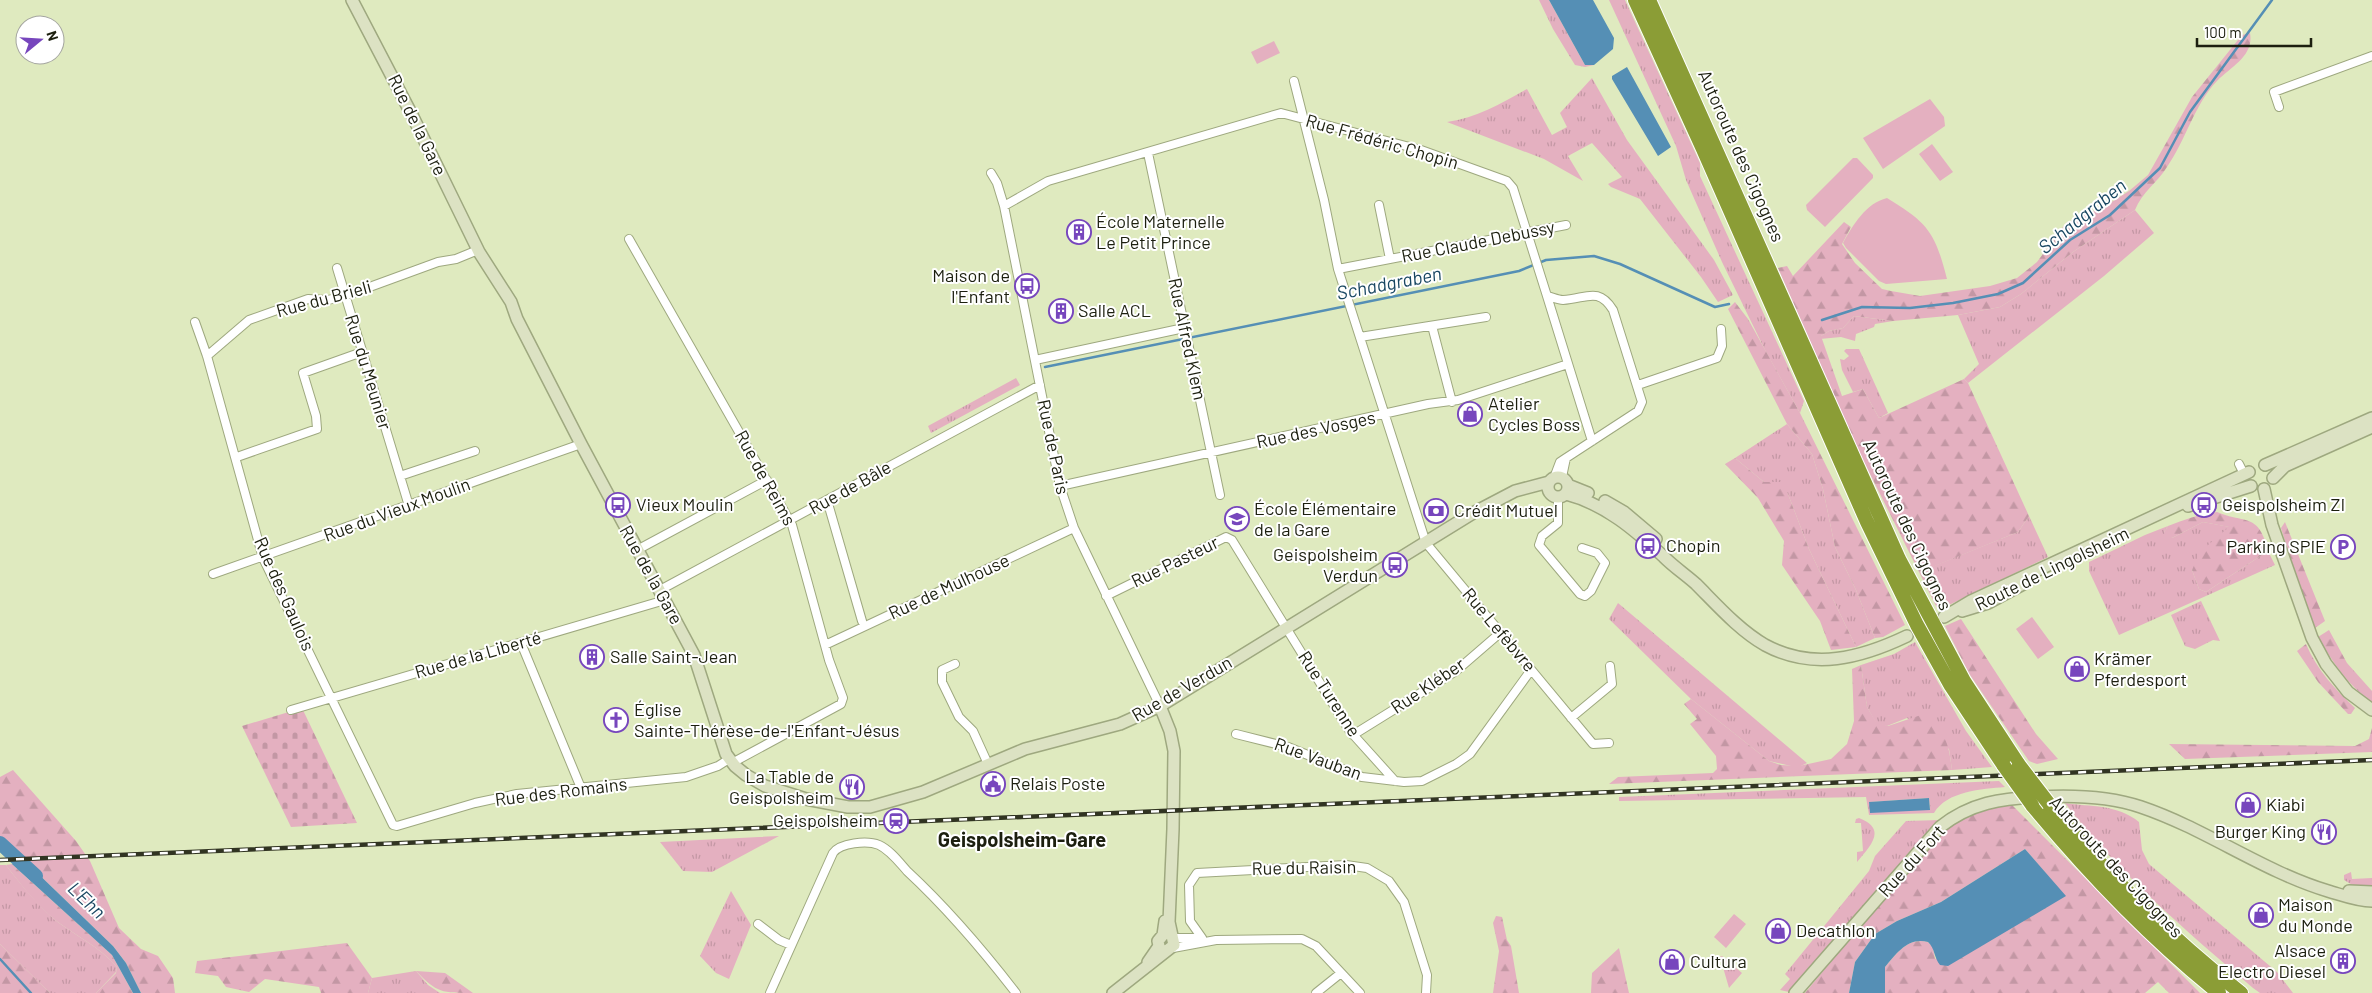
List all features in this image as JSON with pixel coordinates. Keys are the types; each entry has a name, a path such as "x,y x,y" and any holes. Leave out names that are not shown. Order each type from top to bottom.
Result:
{"highway":[{"name":"Autoroute des Cigognes","path":"1635,0 1707,157 1867,522 1917,625 1951,686 2032,805 2087,870 2165,948 2219,993"},
{"name":"Autoroute des Cigognes","path":"1649,0 1900,559 1964,681 2020,765 2049,804 2122,889 2181,944 2240,993"},
{"path":"2087,870 2098,889 2205,993"}],"main road":[{"name":"Rue de la Gare","path":"352,0 412,114 479,251 513,301 517,318 699,669 714,719 731,761"},
{"name":"Rue de la Gare","path":"479,251 484,268 503,302 517,318"},
{"path":"2265,466 2372,418"},
{"path":"2273,478 2271,470 2265,466 2257,465 2244,470 2251,486 2257,490 2264,489 2270,485 2273,478 2285,466 2372,427"},
{"name":"Route de Lingolsheim","path":"2244,470 1970,600 1944,617 1988,603 2078,555 2163,515 2251,486"},
{"name":"Rue de Verdun","path":"731,761 765,786 806,799 836,805 862,808 923,792 1036,746 1120,724 1160,706 1473,513 1515,492 1558,486"},
{"path":"1558,486 1601,499 1630,516 1682,565 1694,582 1710,598 1764,645 1805,658 1832,660 1863,655 1907,636"},
{"path":"2264,489 2272,525 2311,635 2326,664 2348,692 2372,710"},
{"path":"1113,993 1138,973 1167,942 1173,823 1173,745 1160,706"},
{"name":"Rue du Fort","path":"1795,993 1940,827 1969,808 1999,799 2071,796 2127,803 2169,818 2284,875 2359,900 2372,901"},
{"path":"2336,893 2344,890 2372,892"},
{"name":"Rue du Fort","path":"1802,993 1822,964"}],"street":[{"path":"2279,107 2274,92 2372,56"},
{"path":"1294,81 1305,121 1338,269 1426,543"},
{"name":"Rue Frédéric Chopin","path":"1004,206 1048,181 1281,113 1305,121 1421,150 1507,182 1513,188 1528,232 1592,441"},
{"name":"Rue Alfred Klem","path":"1148,153 1220,495"},
{"name":"Rue de Paris","path":"990,173 997,183 1004,206 1060,486 1074,528 1160,706"},
{"name":"Rue Claude Debussy","path":"1379,205 1390,259"},
{"name":"Rue Claude Debussy","path":"1338,269 1566,225"},
{"name":"Rue de Reims","path":"629,239 790,520 825,645 843,698 843,703 731,761"},
{"name":"Rue du Brieli","path":"207,356 249,320 308,299 328,300 345,296 438,262 479,251"},
{"name":"Rue du Meunier","path":"336,268 409,506"},
{"path":"1548,296 1561,300 1597,295 1607,300 1613,310 1642,402 1638,411 1566,458 1558,486 1558,523 1542,536 1539,545 1580,594 1585,596 1591,591 1604,563 1597,553 1582,548"},
{"path":"1360,337 1486,317"},
{"name":"Rue des Gaulois","path":"195,322 207,356 263,558 393,825"},
{"path":"1432,326 1452,402"},
{"path":"1035,360 1184,328"},
{"path":"1638,386 1717,358 1722,346 1721,329"},
{"path":"236,457 317,429 316,416 303,373 362,352"},
{"name":"Rue des Vosges","path":"1060,486 1428,404 1452,402 1568,364"},
{"name":"Rue de Bâle","path":"662,595 790,520 1040,385"},
{"name":"Rue du Vieux Moulin","path":"213,574 263,558 581,444"},
{"path":"400,476 475,451"},
{"path":"637,550 767,480"},
{"path":"827,500 862,621"},
{"name":"Rue de Mulhouse","path":"825,645 1074,528"},
{"name":"Rue Pasteur","path":"1106,596 1226,537 1232,540 1287,628"},
{"name":"Rue Lefèbvre","path":"1426,543 1593,744 1609,743"},
{"name":"Rue de la Liberté","path":"291,710 521,642 662,595"},
{"name":"Rue Turenne","path":"1287,628 1353,735 1395,780"},
{"name":"Rue Kléber","path":"1353,735 1456,670 1500,633"},
{"path":"521,642 581,788"},
{"path":"955,664 942,670 942,682 959,717 973,731 988,764"},
{"path":"1572,718 1612,684 1610,666"},
{"name":"Rue Vauban","path":"1236,734 1288,747 1362,777 1422,781 1463,760 1470,754 1531,670"},
{"name":"Rue des Romains","path":"393,825 397,826 475,803 517,794 686,777 731,761"},
{"path":"770,993 836,849 843,845 873,844 880,846 951,913 1016,993"},
{"name":"Rue du Raisin","path":"1202,938 1201,933 1190,921 1189,892 1191,879 1200,871 1346,865 1367,868 1389,881 1404,902 1428,976 1426,993"},
{"path":"758,924 779,940 791,945"},
{"path":"1167,942 1202,938 1216,940"},
{"path":"1167,942 1302,939 1316,946 1360,993"},
{"path":"1316,993 1341,973"}],"green space":[{"path":"1539,0 1549,0 1585,65 1594,65 1585,67 1575,65 1553,29"},
{"path":"1609,0 1625,0 1700,163 1700,176 1804,401 1800,413 1765,350 1722,262 1686,180 1676,146"},
{"path":"2250,33 2249,48 2241,60 2209,90 2174,157 2135,210 2073,252 2021,294 2000,307 1958,315 1893,321 1854,316 1843,328 1829,331 1821,336 1842,396 1863,389 1879,418 1964,379 1968,383 2029,516 2018,532 1930,568 1949,605 1937,608 1859,452 1778,268 1787,266 1793,276 1844,222 1851,227 1842,244 1855,263 1882,289 1920,296 1990,286 2017,278 2037,262 2066,223 2107,205 2129,191 2148,175 2192,97 2242,35"},
{"path":"1274,41 1280,53 1257,64 1251,52"},
{"path":"1592,78 1627,140 1714,260 1733,295 1718,302 1701,277 1640,199 1608,184 1622,177 1592,143 1568,156 1583,181 1544,159 1447,122 1478,114 1527,89 1552,135 1567,127 1560,113"},
{"path":"1930,99 1944,117 1945,126 1883,169 1863,138"},
{"path":"1932,144 1953,172 1940,181 1919,154"},
{"path":"1853,158 1857,158 1873,175 1873,178 1825,227 1807,210 1806,205"},
{"path":"1887,198 1921,222 1928,230 1934,239 1947,279 1886,284 1879,281 1846,248 1843,243 1861,216 1873,205"},
{"path":"2135,210 2154,233 2104,276 1968,383 1964,379 1979,364 1958,315 2000,307 2021,294 2073,252"},
{"path":"1735,302 1748,319 1800,413 1905,625 1883,637 1875,638 1856,590 1835,547 1823,489 1812,454 1787,424 1728,309"},
{"path":"1854,316 1893,321 1875,324 1874,327 1856,334 1855,341 1841,337 1820,339 1821,336 1829,331 1843,328"},
{"path":"1846,349 1859,349 1888,413 1879,418 1863,389 1853,392 1842,370 1840,359 1844,360 1849,356 1844,351"},
{"path":"1016,378 1020,385 931,433 928,426"},
{"path":"1787,424 1812,454 1823,489 1835,547 1856,590 1875,638 1856,647 1809,549 1788,494 1764,482 1735,458"},
{"path":"1735,458 1764,482 1780,482 1788,494 1809,549 1856,647 1831,650 1820,621 1782,565 1784,541 1758,498 1725,464"},
{"path":"2217,512 2250,521 2260,530 2268,551 2206,592 2199,589 2192,570 2200,552 2229,527 2203,522 2172,538 2166,537 2164,532 2168,526 2186,519"},
{"path":"2029,516 2048,557 1949,605 1929,568 2018,532"},
{"path":"2203,522 2230,527 2192,570 2199,589 2206,592 2268,551 2275,565 2119,635 2089,571 2089,562 2168,526 2164,532 2172,538"},
{"path":"2285,522 2325,621 2315,628 2296,577 2281,528"},
{"path":"2201,601 2220,641 2213,640 2195,649 2185,646 2171,615"},
{"path":"1618,603 1807,763 1799,767 1769,761 1691,699 1609,619"},
{"path":"2032,617 2054,647 2038,659 2016,629"},
{"path":"1961,619 2036,734 2058,759 2037,764 2029,761 1970,675 1945,626"},
{"path":"2329,630 2347,663 2372,691 2372,702 2348,681 2323,646 2318,637"},
{"path":"1915,642 1966,731 1992,767 1952,770 1949,749 1907,718 1887,726 1876,723 1867,707 1861,665 1894,654"},
{"path":"2306,644 2315,662 2327,679 2355,708 2351,714 2348,714 2318,682 2297,651"},
{"path":"1861,665 1867,707 1876,722 1888,726 1921,715 1944,738 1949,751 1952,770 1609,784 1618,777 1713,773 1717,769 1716,756 1690,724 1697,719 1684,704 1691,699 1769,761 1781,765 1799,766 1831,759 1847,744 1854,721 1852,669"},
{"path":"302,708 357,823 291,827 242,726"},
{"path":"2372,728 2372,752 2185,759 2169,744 2355,746 2369,739"},
{"path":"13,770 76,841 90,861 119,928 141,949 158,956 173,978 175,993 141,993 126,963 113,946 27,863 0,844 0,777"},
{"path":"1999,781 2005,787 1966,792 1947,800 1934,813 1869,815 1866,797 1619,801 1619,797","holes":["1929,798 1930,809 1870,812 1870,802"]},
{"path":"2065,803 2113,809 2131,816 2139,822 2142,850 2149,864 2277,972 2293,993 2260,993 2253,988 2178,923 2130,877"},
{"path":"2011,804 2200,993 2169,993 2158,982 2145,993 1885,993 1885,967 1909,944 1921,941 1928,942 1933,947 1935,959 2065,896 2025,849 1941,902 1897,921 1875,934 1855,962 1849,993 1805,993 1944,830 1976,812"},
{"path":"1859,818 1868,822 1873,827 1875,833 1871,844 1857,862 1857,852 1863,851 1861,823 1855,823 1856,819"},
{"path":"1940,820 1941,823 1789,992 1780,990 1790,979 1785,974 1869,871 1875,856 1906,821"},
{"path":"779,836 712,872 683,871 660,842"},
{"path":"12,864 112,955 133,993 96,993 116,973 117,967 103,953 55,920 41,907 6,865"},
{"path":"0,865 6,865 29,894 55,920 95,948 117,967 116,972 96,993 50,993 0,944"},
{"path":"2351,872 2352,879 2372,878 2372,888 2356,887 2344,880 2344,875"},
{"path":"731,891 751,925 729,979 716,973 700,956"},
{"path":"1734,914 1746,924 1726,948 1714,937"},
{"path":"1496,916 1502,917 1507,940 1511,946 1519,993 1493,993 1499,951 1493,923"},
{"path":"347,943 372,978 368,993 321,993 319,987 265,979 249,992 226,987 218,976 195,973 197,961"},
{"path":"0,944 50,993 0,993"},
{"path":"1619,948 1629,993 1591,993 1592,973"},
{"path":"1722,956 1742,973 1729,988 1720,957"},
{"path":"416,971 428,985 440,993 368,993 372,978"},
{"path":"416,971 445,973 473,993 454,993 435,988"}],"water":[{"path":"1549,0 1593,0 1614,38 1613,49 1594,65 1585,65"},
{"path":"1627,67 1671,147 1658,156 1612,79 1612,76"},
{"path":"1929,798 1930,810 1870,813 1869,802"},
{"path":"2025,849 2066,896 1948,966 1940,965 1928,942 1921,941 1909,944 1885,967 1885,993 1849,993 1855,962 1875,934 1897,921 1941,902"},
{"path":"27,863 113,946 126,963 141,993 133,993 112,955 12,864"}],"waterway":[{"name":"Schadgraben","path":"1822,320 1862,307 1910,308 1953,303 1998,294 2023,283 2070,240 2110,215 2160,168 2190,112 2272,0"},
{"name":"Schadgraben","path":"1045,367 1519,271 1546,260 1594,256 1620,264 1715,307 1729,304"},
{"name":"L'Ehn","path":"0,843 36,876"},
{"path":"0,959 31,993"}],"railway":[{"path":"0,860 2372,760"}],"place":[{"name":"École Maternelle Le Petit Prince","path":"1079,232"},
{"name":"Maison de l'Enfant","path":"1027,286"},
{"name":"Salle ACL","path":"1061,311"},
{"name":"Atelier Cycles Boss","path":"1470,414"},
{"name":"Vieux Moulin","path":"618,505"},
{"name":"Geispolsheim ZI","path":"2204,505"},
{"name":"Crédit Mutuel","path":"1436,511"},
{"name":"École Élémentaire de la Gare","path":"1237,519"},
{"name":"Chopin","path":"1648,546"},
{"name":"Parking SPIE","path":"2343,547"},
{"name":"Geispolsheim Verdun","path":"1395,565"},
{"name":"Salle Saint-Jean","path":"592,657"},
{"name":"Krämer Pferdesport","path":"2077,669"},
{"name":"Église Sainte-Thérèse-de-l'Enfant-Jésus","path":"616,720"},
{"name":"Relais Poste","path":"993,784"},
{"name":"La Table de Geispolsheim","path":"852,787"},
{"name":"Kiabi","path":"2248,805"},
{"name":"Geispolsheim","path":"896,821"},
{"name":"Burger King","path":"2324,832"},
{"name":"Maison du Monde","path":"2261,915"},
{"name":"Decathlon","path":"1778,931"},
{"name":"Alsace Electro Diesel","path":"2343,961"},
{"name":"Cultura","path":"1672,962"}],"district":[{"name":"Geispolsheim-Gare","path":"1022,840"}]}
